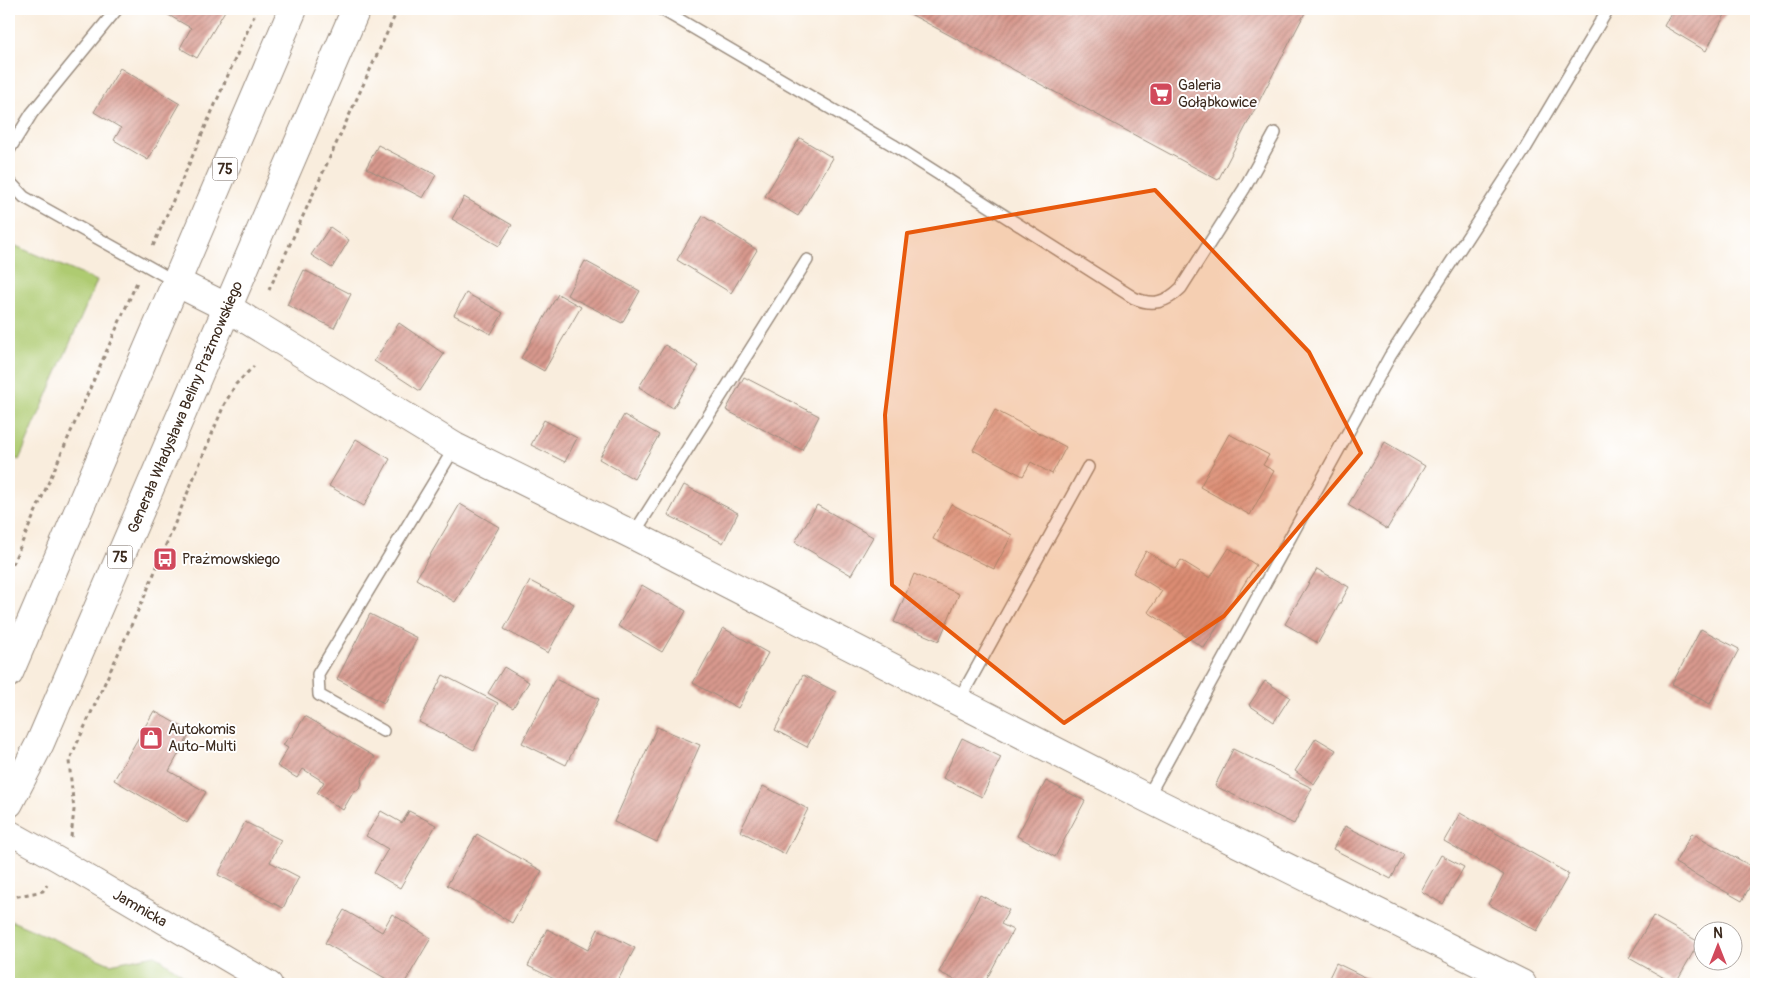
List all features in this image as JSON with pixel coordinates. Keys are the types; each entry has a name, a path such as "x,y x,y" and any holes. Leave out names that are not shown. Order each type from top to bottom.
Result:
{"main road":[{"name":"75","path":"9,673 293,9"},
{"name":"Generała Władysława Beliny Prażmowskiego","path":"9,804 40,743 356,9"},
{"path":"176,282 228,308 455,447 633,535 1147,798 1522,984"}],"street":[{"name":"Jamnicka","path":"9,832 270,984"}],"lane":[{"path":"9,150 32,114 117,9"},
{"path":"661,9 893,145 1134,298 1144,302 1155,303 1166,300 1181,288 1244,189 1275,133"},
{"path":"1147,798 1390,356 1525,149 1608,9"},
{"path":"9,181 24,197 176,282"},
{"path":"633,535 807,260"},
{"path":"383,731 320,695 318,674 455,447"},
{"path":"958,702 1088,467"}],"path":[{"path":"152,246 257,9"},
{"path":"265,298 398,9"},
{"path":"9,572 138,279"},
{"path":"68,842 72,836 74,810 69,761 146,593 224,405 236,384 254,366"},
{"path":"9,898 43,891 47,885"}],"highlighted area":[{"path":"1155,190 1309,352 1361,453 1224,616 1064,723 892,585 885,415 907,233"}],"green space":[{"path":"9,243 97,281 19,460 9,456"},
{"path":"12,921 110,964 155,955 196,984 9,984 9,925"}],"building":[{"path":"158,9 226,9 197,58 180,48 191,28"},
{"name":"Galeria Gołąbkowice","path":"901,9 1307,9 1218,180"},
{"path":"1673,9 1728,9 1706,51 1664,26"},
{"path":"120,68 180,104 148,160 114,140 121,128 94,112"},
{"path":"800,138 833,158 798,216 765,196"},
{"path":"378,145 436,175 423,198 366,168"},
{"path":"464,197 512,225 499,246 452,219"},
{"path":"703,216 757,250 731,293 677,260"},
{"path":"330,227 349,240 332,268 311,255"},
{"path":"585,261 640,291 622,323 567,295"},
{"path":"304,270 351,294 334,328 287,305"},
{"path":"466,293 503,313 491,334 454,315"},
{"path":"558,294 581,307 544,371 521,358"},
{"path":"399,323 444,354 420,391 374,361"},
{"path":"665,345 699,366 673,408 639,387"},
{"path":"744,377 819,416 802,450 726,410"},
{"path":"995,410 1066,447 1052,474 1031,462 1023,476 973,450"},
{"path":"624,415 659,435 634,479 599,459"},
{"path":"544,420 577,438 565,462 531,445"},
{"path":"1229,434 1269,455 1263,465 1274,471 1250,515 1200,487"},
{"path":"356,439 390,459 364,506 329,486"},
{"path":"1385,442 1425,466 1387,529 1348,505"},
{"path":"684,485 738,513 723,543 668,515"},
{"path":"460,504 499,527 455,602 416,579"},
{"path":"951,504 1012,535 994,569 933,539"},
{"path":"817,505 873,537 851,575 795,542"},
{"path":"1229,548 1256,565 1204,648 1148,612 1162,591 1133,573 1146,551 1175,569 1181,560 1210,578"},
{"path":"1317,569 1349,587 1318,643 1285,624"},
{"path":"914,574 959,594 939,641 894,622"},
{"path":"530,581 574,604 548,653 504,629"},
{"path":"642,585 686,611 662,652 618,626"},
{"path":"370,614 417,638 384,703 337,679"},
{"path":"723,628 768,653 738,708 693,683"},
{"path":"1701,629 1739,649 1710,704 1672,684"},
{"path":"504,667 529,682 513,708 488,693"},
{"path":"443,675 498,703 474,750 419,722"},
{"path":"803,675 836,692 807,747 775,730"},
{"path":"555,679 599,699 566,765 522,743"},
{"path":"1265,681 1290,697 1274,722 1249,705"},
{"path":"154,711 191,732 169,771 206,792 187,823 114,780"},
{"path":"305,716 375,757 361,780 362,784 358,790 354,791 343,810 317,793 324,782 303,769 297,778 277,766 288,748 283,745 288,738 292,737"},
{"path":"657,727 700,745 657,842 614,822"},
{"path":"962,738 1001,757 982,797 943,778"},
{"path":"1316,738 1336,750 1314,784 1295,771"},
{"path":"1233,749 1312,788 1294,824 1215,786"},
{"path":"1046,781 1085,801 1055,857 1017,836"},
{"path":"763,786 808,809 785,854 740,831"},
{"path":"381,811 402,823 409,811 436,825 400,888 374,873 388,849 366,836"},
{"path":"1460,813 1569,874 1537,931 1488,904 1504,875 1444,841"},
{"path":"245,822 281,840 270,862 299,877 283,908 218,875"},
{"path":"1345,826 1404,855 1391,879 1333,849"},
{"path":"1692,833 1756,869 1756,875 1742,901 1675,863"},
{"path":"477,834 542,871 512,923 447,885"},
{"path":"1441,855 1464,867 1443,904 1421,891"},
{"path":"980,895 1009,910 1001,924 1013,930 984,984 963,984 939,972"},
{"path":"344,910 382,932 392,914 431,938 404,984 395,984 325,943"},
{"path":"1653,916 1692,938 1692,954 1675,984 1629,958"},
{"path":"547,929 588,950 598,929 635,948 616,984 564,984 528,966"},
{"path":"1336,963 1373,981 1378,984 1326,984"}],"place":[{"name":"Galeria Gołąbkowice","path":"1161,94"},
{"name":"Prażmowskiego","path":"165,559"},
{"name":"Autokomis Auto-Multi","path":"151,738"}]}
